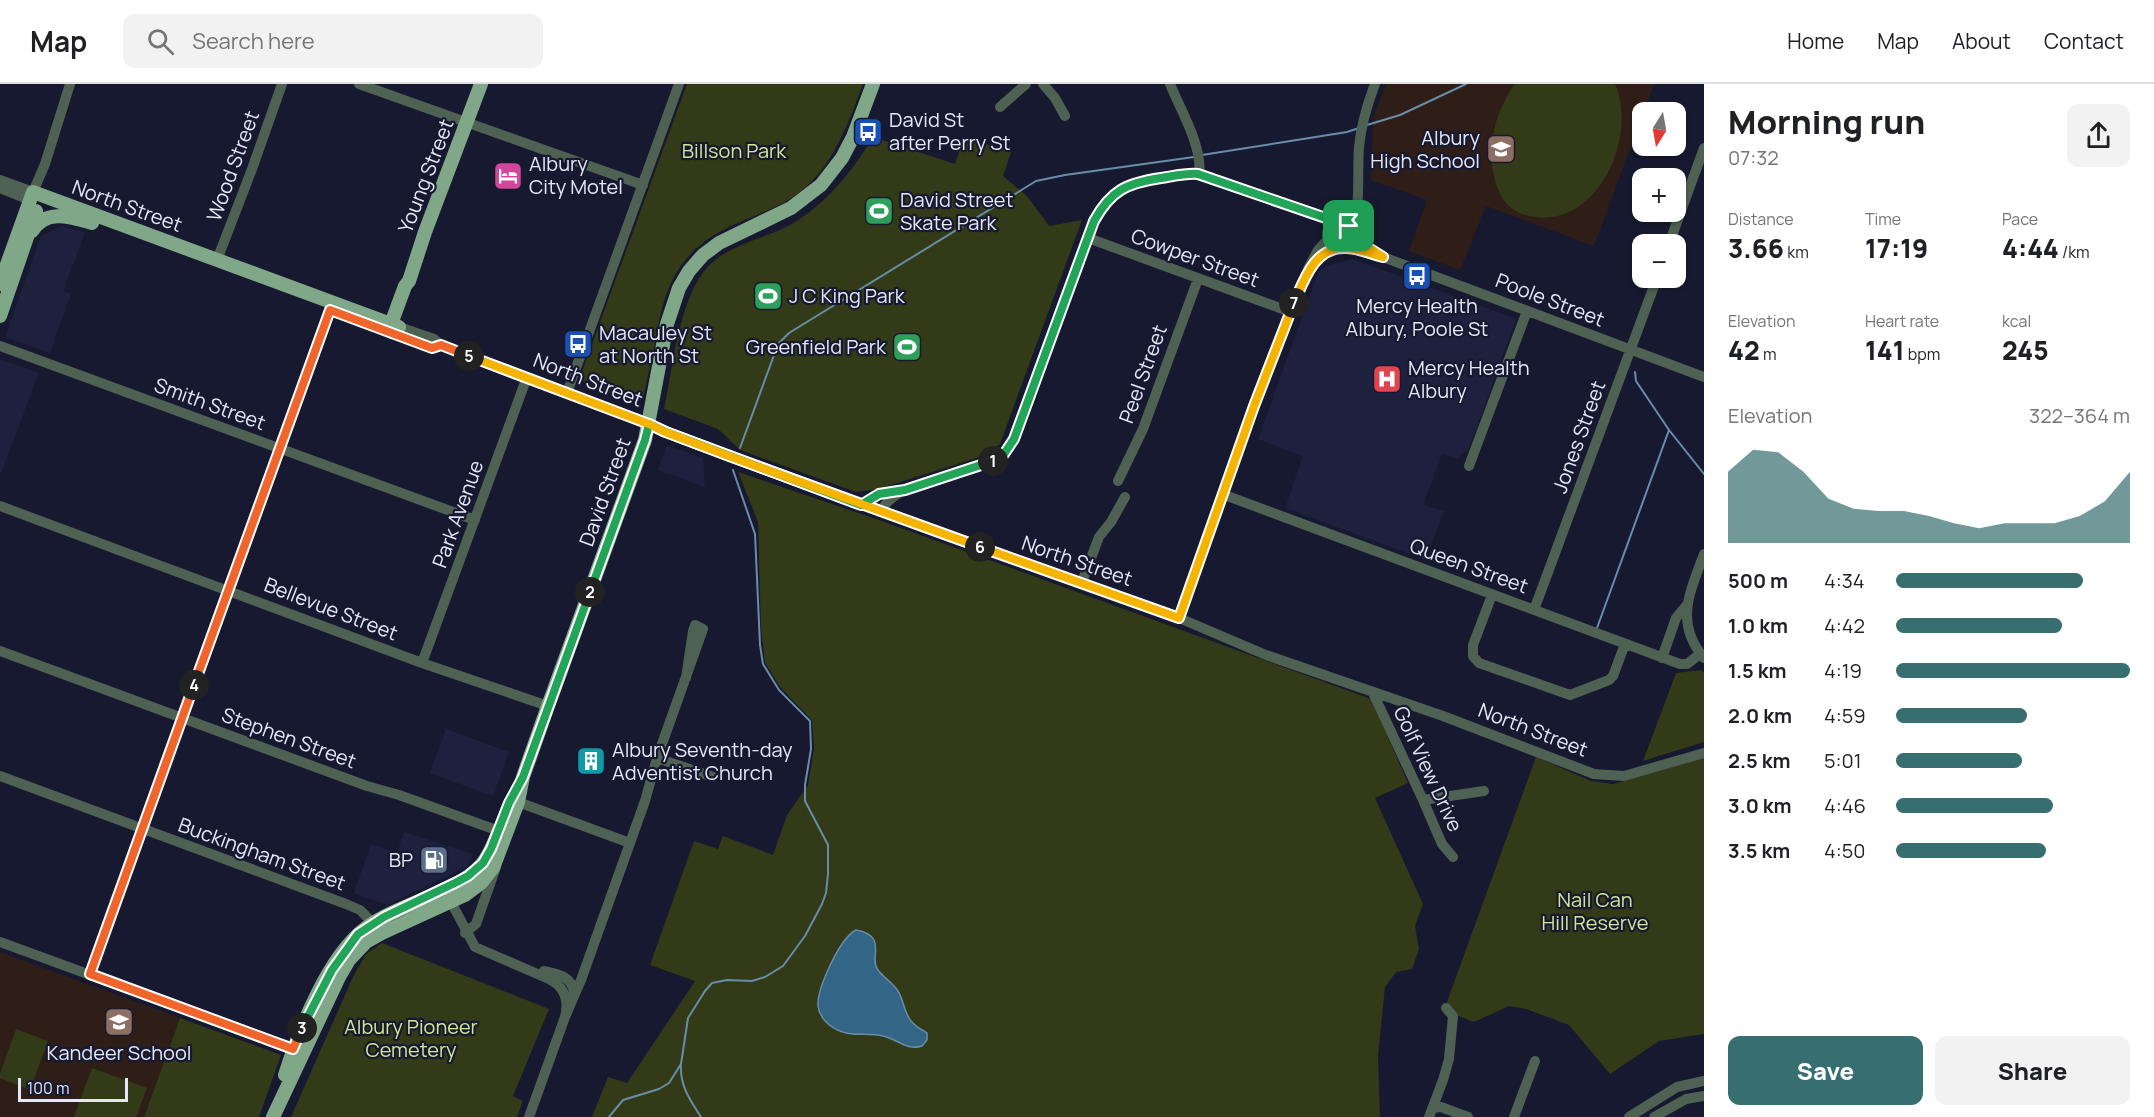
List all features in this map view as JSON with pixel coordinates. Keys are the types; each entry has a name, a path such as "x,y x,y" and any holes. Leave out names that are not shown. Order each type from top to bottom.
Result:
{"main road":[{"name":"Young Street","path":"394,328 424,232 481,84"},
{"name":"David Street","path":"298,1051 350,960 366,942 451,902 481,884 498,858 518,802 523,777 645,440 669,316 683,279 703,255 719,243 791,207 821,185 842,158 853,137 873,84"},
{"name":"North Street","path":"36,197 354,310 394,328"},
{"name":"North Street","path":"36,197 92,223 330,310 394,328"},
{"path":"0,316 27,239 36,197"},
{"path":"0,284 36,197"},
{"path":"27,239 36,224 49,216 58,215 92,223"},
{"path":"354,310 372,312 386,308 394,302 407,284"},
{"name":"David Street","path":"298,1051 303,1025 332,970 358,934 372,923 468,876 483,863 523,777"},
{"path":"444,889 451,902"},
{"path":"272,1117 298,1051"}],"street":[{"path":"36,197 70,84"},
{"name":"Wood Street","path":"217,260 282,84"},
{"path":"359,84 643,185"},
{"path":"567,393 680,84"},
{"path":"1000,107 1026,84"},
{"path":"1043,84 1055,98 1065,116"},
{"path":"861,505 879,494 905,490 989,462 1004,454 1010,447 1101,208 1120,189 1143,180 1198,174 1197,149 1170,84"},
{"path":"1308,268 1320,257 1341,248 1352,234 1357,215 1360,137 1375,84"},
{"path":"1673,234 1704,148"},
{"name":"Poole Street","path":"1198,174 1340,223 1383,257"},
{"name":"North Street","path":"0,180 36,197"},
{"name":"North Street","path":"0,188 36,197"},
{"path":"1179,618 1254,406 1308,268 1328,235 1352,211 1356,197"},
{"path":"1299,210 1341,248"},
{"name":"Cowper Street","path":"1088,238 1291,312"},
{"name":"Poole Street","path":"1341,248 1383,257 1704,377"},
{"name":"Peel Street","path":"1118,481 1143,429 1198,279"},
{"name":"Jones Street","path":"1534,610 1653,288"},
{"path":"90,974 330,310"},
{"path":"1469,466 1527,311"},
{"name":"North Street","path":"394,328 434,339 441,345 666,432 880,512 1082,582 1179,618 1266,655 1443,716 1594,774 1624,776 1704,753"},
{"name":"Smith Street","path":"0,346 475,520"},
{"name":"Park Avenue","path":"422,663 527,377"},
{"path":"880,512 888,501 905,490"},
{"name":"Queen Street","path":"1222,494 1662,658 1684,665 1702,656"},
{"path":"1082,582 1099,537 1111,522 1125,497"},
{"name":"Bellevue Street","path":"0,506 422,663 548,706"},
{"path":"1662,658 1676,618 1686,606 1704,554"},
{"path":"1492,594 1472,651 1479,663 1570,695 1609,680 1613,676 1625,644"},
{"path":"1686,606 1687,626 1702,656"},
{"path":"570,993 581,980 645,801 657,758 686,678 695,625 703,629"},
{"name":"Stephen Street","path":"0,651 367,786 399,795 499,831"},
{"name":"Golf View Drive","path":"1373,693 1442,844 1453,857"},
{"path":"657,758 713,777"},
{"name":"Buckingham Street","path":"0,776 360,910 372,923"},
{"path":"1423,800 1484,791"},
{"path":"518,802 630,843"},
{"path":"465,933 476,924 498,858"},
{"path":"451,902 465,933 477,949 514,963 568,978 572,982 565,1017 529,1117"},
{"path":"0,942 298,1051"},
{"path":"1431,1113 1449,1059 1453,1016 1446,1008"},
{"path":"1514,1117 1535,1061"},
{"path":"1629,1117 1677,1087 1704,1081"},
{"path":"1654,1117 1686,1099 1704,1096"},
{"path":"1431,1113 1441,1107 1468,1117"}],"shaded area":[{"name":"Albury High School","path":"1386,84 1654,84 1647,102 1632,102 1632,143 1594,246 1486,206 1460,270 1409,251 1427,200 1371,180 1373,119"},
{"path":"62,226 85,233 63,291 71,294 50,353 8,338 6,334 41,236"},
{"name":"Mercy Health Albury","path":"1353,259 1516,319 1468,451 1462,453 1458,459 1442,454 1423,505 1444,511 1426,560 1285,508 1303,456 1258,439 1318,273 1325,266"},
{"path":"0,359 39,373 1,473 0,473"},
{"path":"667,445 703,458 705,487 658,470"},
{"path":"446,729 509,752 493,796 430,773"},
{"path":"404,832 473,854 467,867 387,905 354,893 371,844 397,853"},
{"path":"856,930 872,937 875,942 875,960 878,970 898,991 910,1020 927,1033 927,1040 922,1046 907,1046 888,1037 877,1035 846,1033 831,1026 821,1016 818,1006 825,976 843,943"},
{"path":"0,952 180,1018 144,1117 0,1117"}],"green space":[{"name":"Billson Park","path":"687,84 863,84 834,151 813,181 783,203 715,235 703,243 680,267 669,286 662,307 643,399 635,403 585,384 580,377"},
{"path":"1515,84 1615,84 1621,105 1621,128 1617,151 1608,173 1595,193 1578,207 1558,216 1535,217 1517,212 1505,202 1498,189 1493,171 1493,137 1499,114"},
{"path":"873,137 955,164 964,137 1011,152 1003,176 1027,196 1049,226 1082,220 1000,444 983,456 878,489 856,492 740,450 718,429 664,409 682,321 687,304 702,274 711,263 734,248 785,227 809,212 840,183"},
{"path":"738,472 879,520 1371,699 1408,783 1375,798 1423,904 1415,926 1419,949 1412,969 1396,972 1385,987 1378,1056 1380,1117 592,1117 608,1077 627,1083 695,981 650,965 694,841 718,849 723,836 773,855 787,815 808,785 814,749 812,720 780,687 765,663 761,628 758,522"},
{"path":"1701,670 1704,673 1704,742 1643,761 1676,673"},
{"name":"Nail Can Hill Reserve","path":"1536,757 1591,781 1613,784 1704,758 1704,1034 1659,1041 1610,1074 1569,1025 1526,1009 1509,1006 1474,1022 1444,1010"},
{"name":"Albury Pioneer Cemetery","path":"382,943 549,1009 513,1096 523,1101 517,1117 291,1117 353,977 366,954"},
{"path":"180,1018 281,1055 259,1117 144,1117"},
{"path":"16,1029 48,1041 30,1090 0,1078"},
{"path":"92,1068 147,1088 136,1117 74,1117"}],"waterway":[{"path":"1367,125 1400,115 1466,84"},
{"path":"1202,155 1347,132 1359,128"},
{"path":"740,448 778,344 789,333 1036,181 1194,157"},
{"path":"1635,372 1636,381 1669,430 1704,474"},
{"path":"1597,628 1669,430"},
{"path":"609,1117 623,1100 659,1089 669,1083 681,1064 688,1018 712,983 727,980 752,981 765,977 783,966 805,936 826,893 828,845 805,801 805,785 811,749 810,721 779,690 763,664 760,645 755,534 733,470"},
{"path":"681,1066 684,1086 701,1117"}],"place":[{"name":"David St after Perry St","path":"868,132"},
{"name":"Albury High School","path":"1501,149"},
{"name":"Albury City Motel","path":"508,176"},
{"name":"David Street Skate Park","path":"879,211"},
{"name":"Mercy Health Albury, Poole St","path":"1417,276"},
{"name":"J C King Park","path":"768,296"},
{"name":"Macauley St at North St","path":"578,344"},
{"name":"Greenfield Park","path":"907,347"},
{"name":"Mercy Health Albury","path":"1387,379"},
{"name":"Albury Seventh-day Adventist Church","path":"591,761"},
{"name":"BP","path":"434,860"},
{"name":"Kandeer School","path":"119,1022"}],"route":[{"path":"1349,226 1198,174 1143,180 1120,189 1109,198 1094,221 1010,447 997,459 905,490 879,494 861,505 649,424 523,777 509,803 487,857 476,870 457,882 377,920 358,934 332,970 293,1049 90,974 330,310 432,348 441,345 649,424 663,431 861,505 1179,618 1254,406 1308,268 1320,257 1337,248 1345,247 1383,257 1353,238 1349,226"}]}
